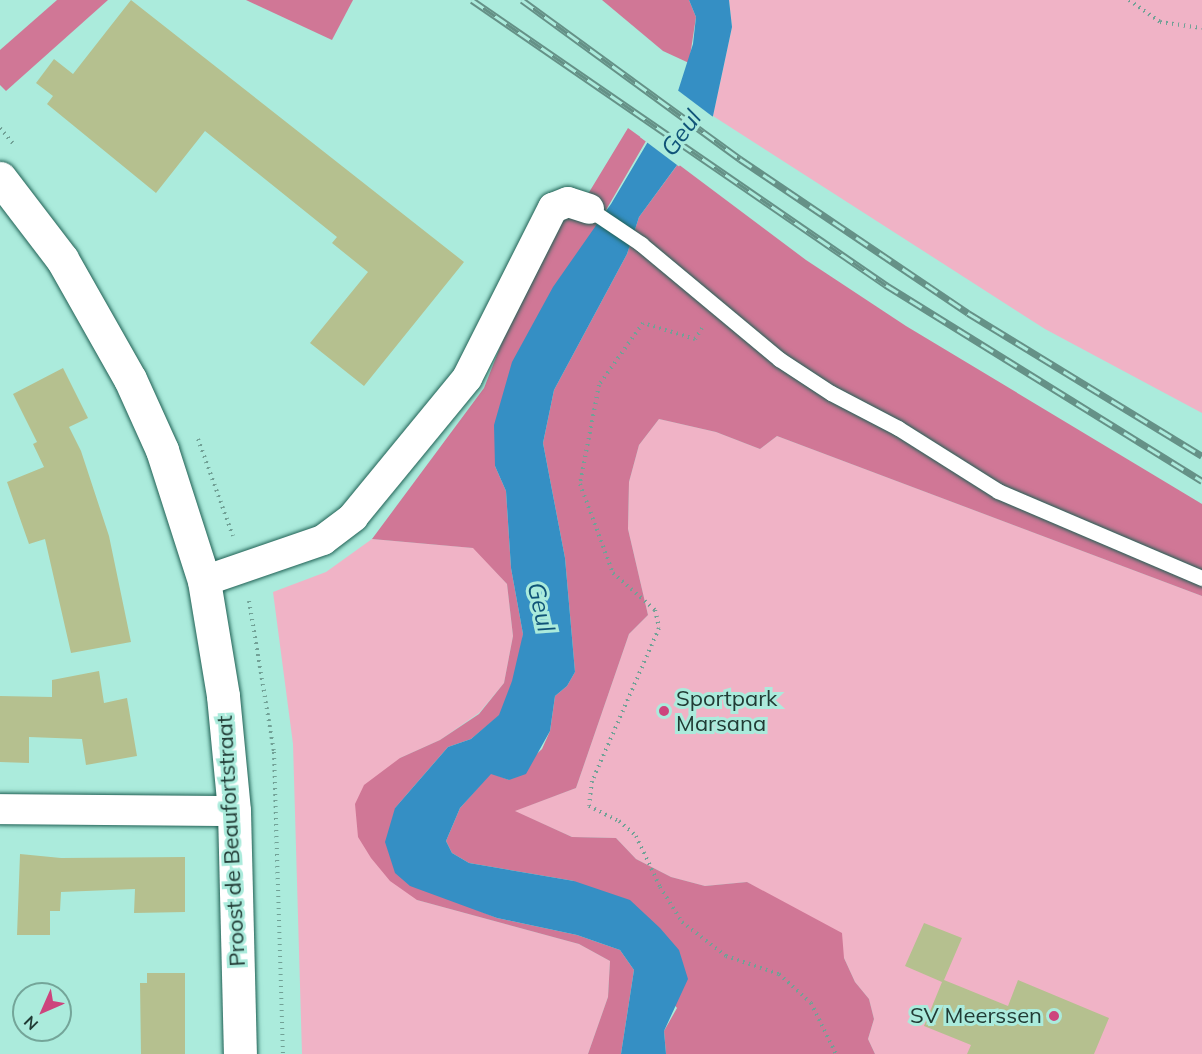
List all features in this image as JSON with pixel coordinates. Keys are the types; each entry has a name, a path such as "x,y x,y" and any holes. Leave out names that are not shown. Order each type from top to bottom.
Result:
{"street":[{"name":"Proost de Beaufortstraat","path":"0,178 62,260 130,379 162,450 204,581 223,696 234,811 240,1054"},
{"path":"204,581 323,540 353,518 467,378 553,208 568,202 589,209"},
{"path":"0,809 234,811"}],"lane":[{"path":"589,209 641,244 779,359 998,492 1202,578"}],"path":[{"path":"1129,0 1160,22 1202,28"},
{"path":"716,307 695,339 643,323 599,384 580,484 613,573 655,610 659,628 592,781 589,806 619,821 636,836 660,887 682,922 726,957 779,974 811,1003 836,1054"}],"shaded area":[{"path":"57,0 108,0 6,91 0,85 0,50"},
{"path":"246,0 353,0 332,40"},
{"path":"602,0 689,0 696,17 689,63 663,51"},
{"path":"729,0 1202,0 1202,413 1045,329 713,116 732,27"},
{"path":"628,128 646,141 595,229 495,466 506,491 511,568 523,634 520,661 500,715 471,739 448,747 395,808 455,901 497,918 577,935 620,950 634,970 621,1054 588,1054 608,997 610,961 579,944 417,900 390,881 371,858 358,837 355,804 364,785 400,758 440,740 479,714 504,683 513,636 507,584 473,548 372,539 484,388 553,212 588,194"},
{"path":"678,164 806,260 906,326 1202,504 1202,596 777,436 760,449 716,432 659,419 639,445 629,482 628,529 648,615 629,634 576,788 515,811 572,837 616,838 636,859 671,877 705,886 747,882 842,933 844,958 855,982 869,999 874,1019 868,1039 875,1054 666,1054 664,1031 677,1008 574,881 469,863 452,853 446,841 460,808 491,773 509,780 542,749 550,731 555,696 567,686 575,672 565,558 543,443 554,390 627,254 639,217"},
{"path":"659,419 716,432 760,449 777,436 1202,596 1202,1054 875,1054 868,1039 874,1019 869,999 855,982 844,958 791,909 747,882 705,886 671,877 636,859 616,838 572,837 514,811 576,788 629,634 648,615 628,529 629,482 639,445"},
{"path":"372,539 474,548 507,584 513,636 504,683 479,713 440,740 400,758 417,900 579,944 610,961 608,997 588,1054 302,1054 293,744 273,592 326,572"}],"water":[{"name":"Geul","path":"689,0 729,0 732,27 713,116 639,217 627,254 554,390 543,443 565,558 575,672 567,686 555,696 550,731 526,774 509,780 491,774 460,808 446,841 452,853 469,863 574,881 630,900 660,928 679,950 688,979 664,1031 666,1054 621,1054 634,970 620,950 577,935 497,918 410,886 395,873 385,842 395,808 448,747 471,739 499,715 512,681 523,634 511,568 506,491 495,466 494,425 512,362 553,287 611,204 678,91 693,44 696,17"}],"pier":[{"path":"676,89 715,118 679,166 640,137"}],"building":[{"path":"131,0 464,262 364,386 310,343 368,272 332,243 337,237 205,131 156,193 47,104 53,96 36,83 54,59 73,74"},
{"path":"63,368 88,418 69,427 81,451 109,536 131,642 71,653 45,539 29,544 7,482 44,467 33,444 37,442 13,394"},
{"path":"99,671 104,703 127,698 137,756 86,765 82,739 29,737 29,763 0,762 0,696 52,697 52,680"},
{"path":"20,854 61,858 185,857 185,912 134,913 135,889 61,892 60,911 50,911 50,935 17,935"},
{"name":"SV Meerssen","path":"924,923 962,938 944,980 1008,1006 1018,980 1109,1018 1094,1054 967,1054 971,1045 924,1026 942,982 905,966"},
{"path":"147,973 185,973 185,1054 141,1054 140,983 147,983"}],"railway":[{"path":"472,0 886,285 1202,481"},
{"path":"522,0 740,159 968,313 1202,456"}],"place":[{"name":"Sportpark Marsana","path":"664,711"},
{"name":"SV Meerssen","path":"1054,1016"}]}
